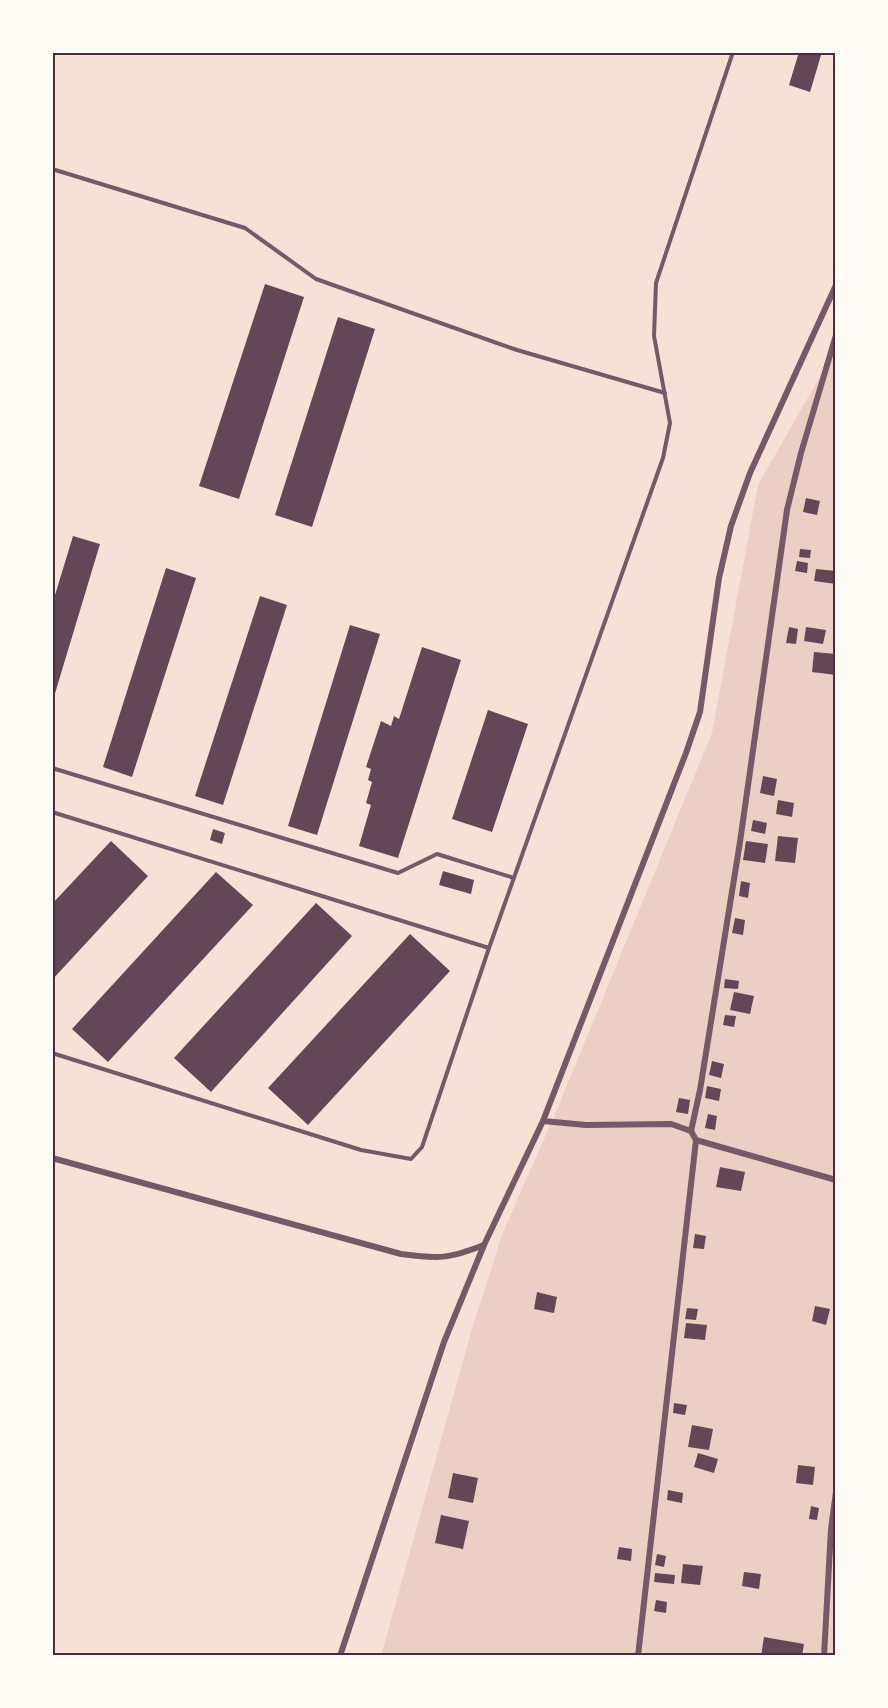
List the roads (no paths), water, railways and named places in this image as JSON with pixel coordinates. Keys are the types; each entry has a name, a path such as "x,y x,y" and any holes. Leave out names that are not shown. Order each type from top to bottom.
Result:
{"street":[{"path":"340,1656 444,1342 484,1245 543,1121 700,712 719,578 735,515 750,473 836,285"},
{"path":"638,1656 696,1140 691,1131 700,1090 740,842 788,510 801,453 836,335"},
{"path":"543,1121 586,1125 671,1124 691,1131"},
{"path":"696,1140 836,1180"},
{"path":"52,1158 401,1254 442,1258 455,1256 484,1245"},
{"path":"824,1656 831,1529 836,1492"}],"lane":[{"path":"52,1053 361,1150 411,1159 422,1147 489,948 663,458 670,423 654,336 656,283 733,52"},
{"path":"52,169 245,228 316,279 517,350 664,393"},
{"path":"52,768 398,873 437,854 514,878"},
{"path":"52,812 489,948"}]}
